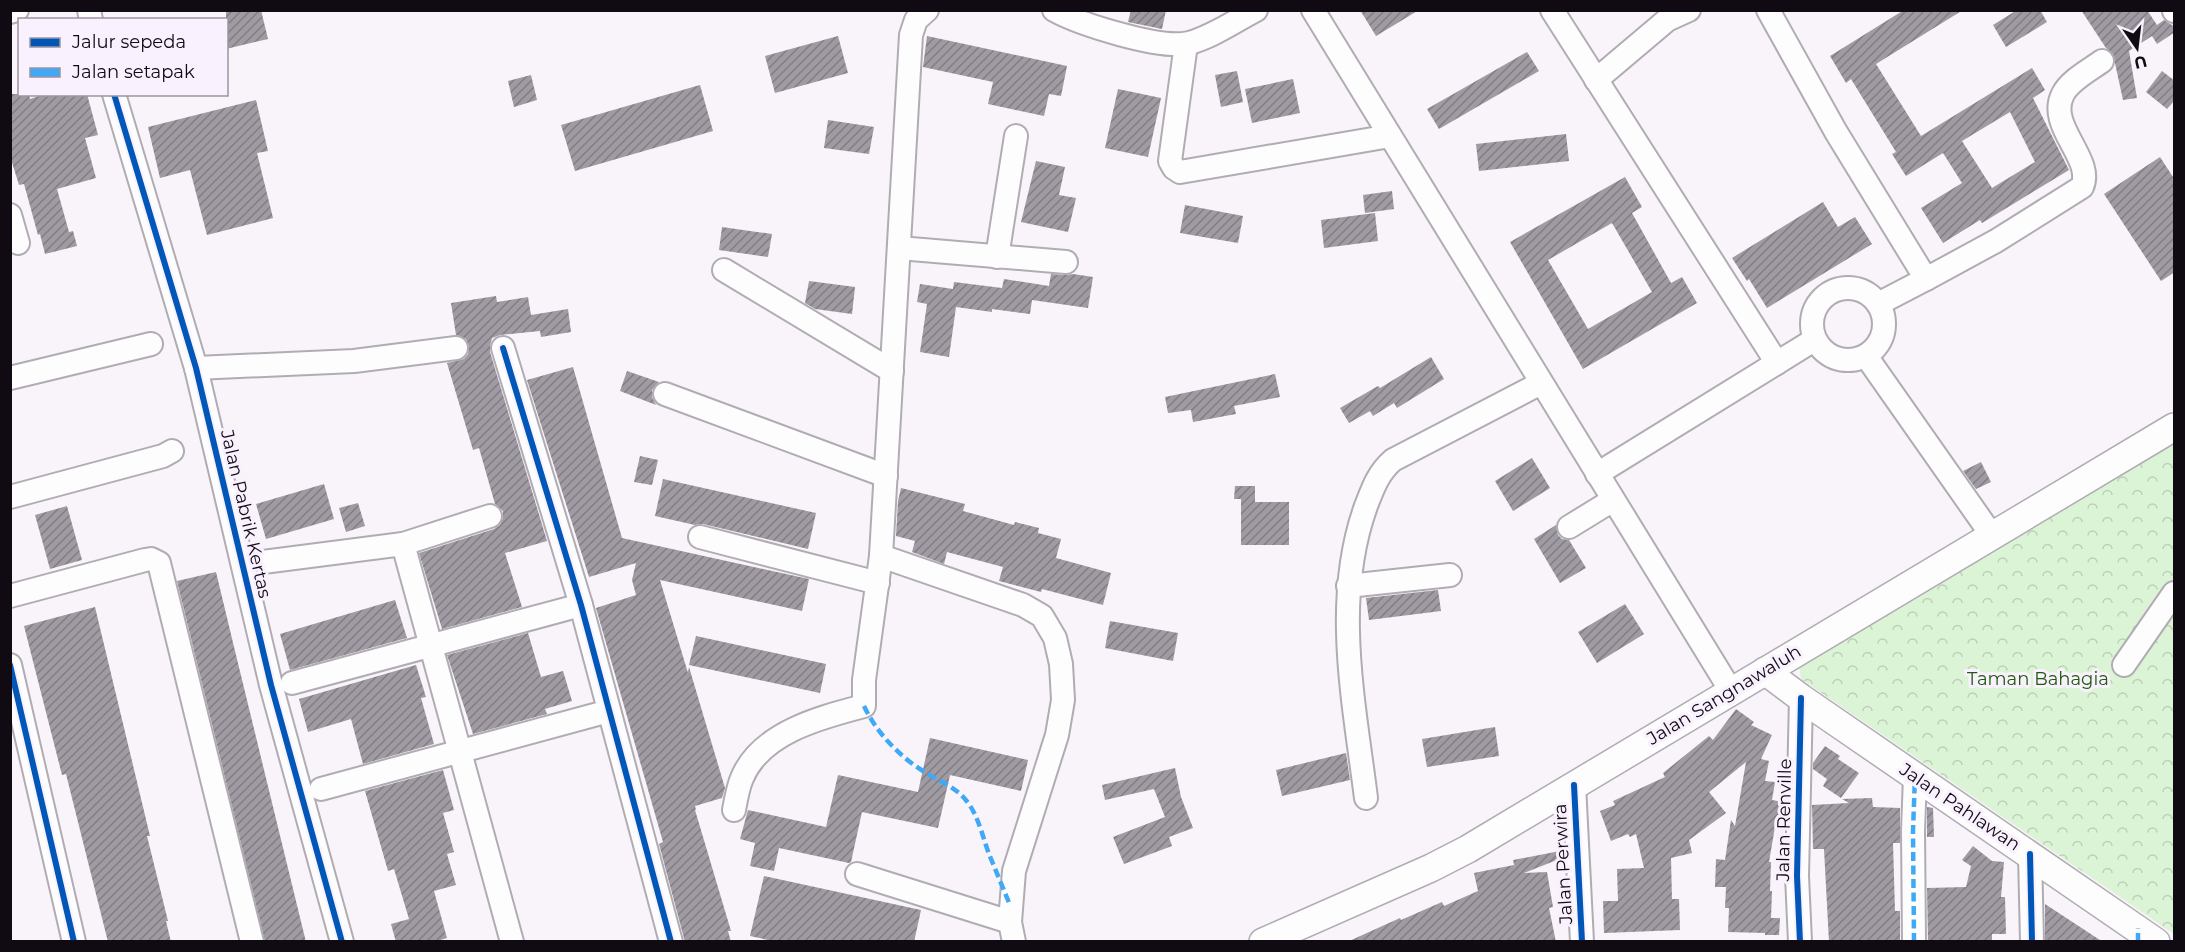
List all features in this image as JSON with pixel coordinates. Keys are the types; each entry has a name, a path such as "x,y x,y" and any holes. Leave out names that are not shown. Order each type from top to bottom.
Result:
{"main road":[{"name":"Jalan Sangnawaluh","path":"1263,942 1431,868 1993,537 2175,427"},
{"name":"Jalan Pahlawan","path":"1765,671 2030,854 2144,937"}],"street":[{"path":"10,12 17,10"},
{"path":"734,810 742,778 752,761 771,744 786,733 808,723 864,706 864,680 881,556 911,35 916,20 927,10"},
{"path":"1054,10 1114,34 1157,42 1186,44 1256,10"},
{"path":"1313,10 1731,691"},
{"path":"1552,10 1777,363"},
{"path":"1596,80 1667,20 1689,10"},
{"path":"1768,10 1836,132 1926,279"},
{"path":"1186,44 1170,161 1180,172 1390,136"},
{"path":"1878,304 1996,241 2082,187 2086,180 2084,170 2065,132 2060,117 2060,104 2062,94 2069,85 2102,61"},
{"name":"Jalan Pabrik Kertas","path":"115,96 196,368 271,685 342,942"},
{"path":"997,256 1016,136"},
{"path":"10,215 18,243"},
{"path":"900,248 1066,262"},
{"path":"724,270 892,371"},
{"path":"1847,288 1859,290 1870,295 1878,304 1883,315 1882,338 1875,349 1866,356 1842,361 1821,350 1814,340 1811,328 1812,316 1816,305 1830,293 1847,288"},
{"path":"1597,474 1814,340"},
{"path":"10,378 151,345"},
{"path":"196,368 354,361 456,348"},
{"path":"503,348 581,605 671,942"},
{"path":"1866,356 1993,537"},
{"path":"1366,798 1348,654 1348,586 1360,522 1377,476 1386,465 1405,453 1541,383"},
{"path":"665,394 886,476"},
{"path":"10,497 163,456 172,451"},
{"path":"1569,527 1613,500"},
{"path":"263,562 404,544 490,516"},
{"path":"700,537 878,583"},
{"path":"404,544 512,942"},
{"path":"857,874 1012,932 1014,871 1057,735 1063,700 1061,664 1055,638 1042,616 1023,605 881,556"},
{"path":"10,596 145,560 151,559 159,563 252,942"},
{"path":"1348,586 1450,575"},
{"path":"2124,665 2175,593"},
{"path":"292,683 581,605"},
{"path":"10,665 74,942"},
{"name":"Jalan Renville","path":"1800,942 1797,876 1801,698"},
{"path":"321,789 609,711"},
{"path":"1914,942 1915,776"},
{"name":"Jalan Perwira","path":"1574,785 1582,942"},
{"path":"2030,854 2032,942"}],"green space":[{"name":"Taman Bahagia","path":"2174,444 2174,934 1801,679 1799,665"}],"building":[{"path":"226,10 261,10 268,39 228,49 228,18 226,18"},
{"path":"1131,10 1166,10 1162,29 1128,22"},
{"path":"1360,10 1419,10 1376,36"},
{"path":"1904,10 1963,10 1876,64 1921,136 2032,68 2045,90 2033,98 2069,170 1982,223 1980,220 1943,243 1921,208 1962,183 1943,153 1906,176 1892,154 1896,152 1851,79 1846,83 1830,56","holes":["2010,112 2035,162 1992,188 1962,141"]},
{"path":"2017,10 2040,10 2047,22 2006,47 1993,25"},
{"path":"2081,10 2147,10 2157,25 2164,20 2175,27 2175,32 2157,44 2152,36 2129,51 2137,98 2123,100 2113,54 2106,48"},
{"path":"838,36 848,73 775,93 765,56"},
{"path":"927,36 1067,66 1061,96 1049,94 1044,116 988,104 993,82 923,67"},
{"path":"1527,52 1539,71 1439,129 1427,109"},
{"path":"1237,71 1243,102 1221,107 1215,75"},
{"path":"2162,71 2175,81 2175,100 2167,109 2146,92"},
{"path":"531,75 537,100 514,107 508,81"},
{"path":"1293,79 1300,113 1252,123 1245,89"},
{"path":"700,85 713,131 575,171 561,125"},
{"path":"1118,89 1161,98 1148,157 1105,148"},
{"path":"10,94 29,96 30,99 39,96 88,96 98,135 85,138 96,178 57,189 69,232 73,231 77,246 45,254 24,184 19,185 10,156"},
{"path":"256,100 268,151 257,153 273,218 207,235 190,170 160,178 148,127"},
{"path":"828,120 874,127 869,154 824,148"},
{"path":"1566,134 1569,161 1479,171 1476,144"},
{"path":"2160,157 2175,180 2175,272 2161,281 2104,194"},
{"path":"1036,161 1065,167 1059,195 1076,198 1068,232 1021,222"},
{"path":"1625,177 1642,207 1632,213 1671,283 1682,277 1697,303 1583,369 1510,242","holes":["1612,223 1652,292 1588,329 1548,260"]},
{"path":"1392,191 1394,209 1365,213 1363,195"},
{"path":"1823,202 1838,227 1855,217 1872,244 1767,308 1749,279 1747,281 1732,258"},
{"path":"1185,205 1243,216 1238,243 1180,233"},
{"path":"1375,213 1378,241 1324,248 1321,220"},
{"path":"722,227 772,234 768,257 719,250"},
{"path":"1051,274 1093,277 1088,308 1032,300 1030,314 956,307 949,357 920,352 927,304 917,302 920,284 953,289 954,282 1002,288 1004,279 1049,286"},
{"path":"809,281 855,287 852,314 815,309 805,303"},
{"path":"496,296 497,302 528,297 531,315 568,309 571,332 541,337 540,331 500,335 492,338 490,346 547,541 505,553 522,607 442,629 419,553 494,529 500,525 503,518 503,511 495,504 479,448 473,450 447,363 464,359 469,347 466,339 456,335 451,303"},
{"path":"1431,357 1444,379 1397,408 1394,403 1373,416 1370,411 1349,423 1340,408 1378,386 1380,388"},
{"path":"573,367 622,538 809,579 802,611 660,580 725,788 722,798 695,806 695,810 731,931 728,931 731,942 685,942 659,844 663,842 596,608 636,595 632,580 636,563 589,577 527,380"},
{"path":"627,371 659,382 652,390 652,397 656,405 620,391"},
{"path":"1275,374 1280,397 1234,406 1236,414 1193,422 1191,410 1168,413 1165,397"},
{"path":"640,456 658,460 652,485 634,482"},
{"path":"1532,458 1550,488 1513,511 1495,481"},
{"path":"1981,462 1991,482 1976,489 1963,471"},
{"path":"663,479 816,513 808,549 703,524 695,525 655,516"},
{"path":"324,484 334,519 266,539 256,504"},
{"path":"1235,486 1255,486 1255,502 1289,502 1289,545 1241,545 1241,499 1234,499"},
{"path":"901,488 965,504 963,511 1014,525 1015,522 1039,528 1038,533 1061,539 1056,558 1111,573 1103,605 1042,589 1041,592 999,581 1003,567 947,552 944,564 912,552 915,541 896,536"},
{"path":"358,503 365,526 346,532 339,508"},
{"path":"67,506 82,560 50,569 35,515"},
{"path":"1556,525 1558,535 1562,539 1569,540 1586,568 1560,583 1534,539"},
{"path":"216,572 306,942 265,942 177,581"},
{"path":"1438,590 1441,611 1369,620 1366,598"},
{"path":"395,600 407,638 290,670 280,634"},
{"path":"1625,604 1644,634 1597,663 1578,632"},
{"path":"95,607 150,836 147,836 171,942 108,942 66,774 62,775 24,626"},
{"path":"1110,621 1178,633 1173,661 1105,648"},
{"path":"528,633 541,677 563,671 572,701 545,709 547,714 473,734 447,655"},
{"path":"696,636 826,664 820,693 689,665"},
{"path":"416,665 426,697 421,698 434,744 363,764 351,719 308,732 299,699"},
{"path":"1736,709 1754,722 1751,725 1772,735 1761,759 1769,761 1765,781 1775,782 1772,800 1782,802 1780,816 1777,815 1769,862 1771,862 1771,918 1780,918 1779,935 1728,932 1729,908 1725,908 1726,887 1715,887 1716,859 1725,860 1731,820 1735,826 1746,762 1709,792 1726,813 1689,840 1692,853 1671,858 1672,899 1679,899 1680,930 1604,933 1603,901 1618,901 1617,869 1644,868 1636,834 1630,837 1628,834 1611,841 1600,811 1615,805 1613,801 1665,777 1663,773 1709,736 1713,740"},
{"path":"1495,727 1499,756 1427,767 1422,739"},
{"path":"930,738 1028,760 1021,791 950,775 938,828 862,812 849,863 779,848 774,871 750,866 755,843 740,839 748,810 826,827 838,775 918,792"},
{"path":"1825,746 1840,756 1838,759 1859,773 1841,798 1823,786 1827,779 1813,769 1813,763"},
{"path":"1346,753 1350,780 1282,796 1276,770"},
{"path":"1175,768 1181,797 1193,828 1169,837 1172,846 1124,864 1113,837 1165,817 1154,789 1105,800 1102,785"},
{"path":"443,770 454,810 443,813 454,852 447,854 456,885 434,891 447,938 434,942 396,942 391,924 409,919 394,869 388,871 365,791"},
{"path":"1872,798 1873,807 1900,808 1900,843 1893,843 1895,911 1900,911 1900,942 1829,942 1824,849 1813,849 1812,805 1849,803 1842,799"},
{"path":"1927,807 1933,808 1934,837 1927,837"},
{"path":"1973,846 1992,861 2004,862 2001,897 2005,897 2006,934 1992,934 1992,942 1928,942 1927,888 1966,887 1971,866 1962,860"},
{"path":"1560,851 1562,858 1524,873 1547,872 1553,907 1549,908 1556,942 1347,942 1400,918 1401,920 1442,902 1444,906 1478,891 1474,873 1514,865 1516,873 1513,860"},
{"path":"764,876 921,910 914,942 777,942 750,936"},
{"path":"2045,904 2103,942 2045,942"}],"marked path":[{"path":"864,706 875,725 897,751 923,771 956,790 965,799 976,818 1010,905"},
{"path":"1914,942 1915,776"},
{"path":"2138,928 2138,942"}],"cycle path":[{"path":"115,96 196,368 271,685 342,942"},
{"path":"503,348 581,605 671,942"},
{"path":"10,665 74,942"},
{"path":"1800,942 1797,876 1801,698"},
{"path":"1574,785 1582,942"},
{"path":"2030,854 2032,942"}]}
